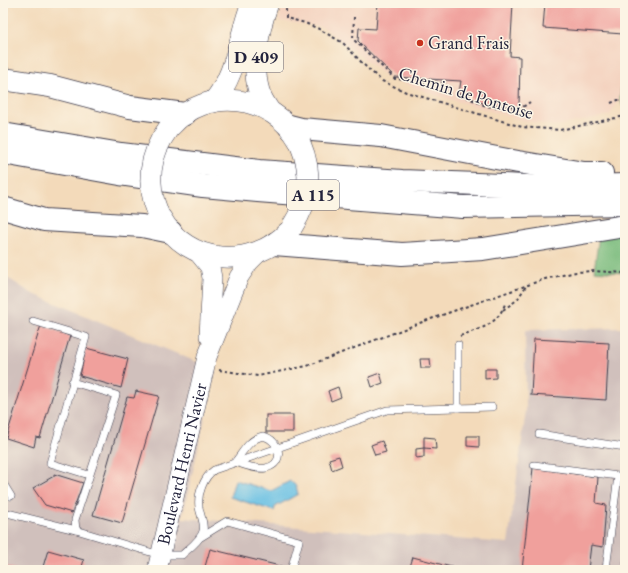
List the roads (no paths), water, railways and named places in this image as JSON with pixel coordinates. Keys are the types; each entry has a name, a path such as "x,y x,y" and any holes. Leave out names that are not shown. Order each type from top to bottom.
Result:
{"highway":[{"path":"3,79 50,86 130,106 185,114"},
{"path":"294,135 301,129 381,136 584,173 625,173"},
{"name":"A 115","path":"3,134 121,154 259,172 402,181 550,187 625,185"},
{"name":"A 115","path":"3,153 120,174 203,186 258,191 463,207 625,204"},
{"path":"3,208 44,220 142,226 171,232"},
{"path":"267,248 402,254 483,249 625,226"}],"main road":[{"name":"D 409","path":"213,102 220,93 229,74 252,3"},
{"name":"D 409","path":"268,3 257,44 256,68 259,90 269,110"},
{"path":"236,100 259,105 269,110 294,135 306,162 308,186 302,210 292,227 267,248 238,257 228,258 217,257 197,251 178,239 171,232 158,213 152,196 151,170 157,148 168,129 194,108 213,102 236,100"},
{"name":"Boulevard Henri Navier","path":"205,362 239,277 249,262 267,248"},
{"name":"Boulevard Henri Navier","path":"158,563 205,362 212,278 210,267 197,251"}],"lane":[{"path":"33,321 86,336 50,463 89,475"},
{"path":"458,345 458,408"},
{"path":"72,382 116,395 74,520 76,530"},
{"path":"200,538 203,532 203,523 199,500 207,475 214,470 387,410 492,407"},
{"path":"538,434 625,447"},
{"path":"257,437 269,437 278,448 278,457 275,462 265,468 235,462 250,442 257,437"},
{"path":"534,465 618,476 606,569 614,570"},
{"path":"3,483 11,496"},
{"path":"3,512 76,530 158,563 182,555 200,538 227,521 299,541 291,570"}],"water":[{"path":"235,480 271,491 290,481 296,486 298,494 275,507 274,511 230,497"}],"place":[{"name":"Grand Frais","path":"420,43"}]}
